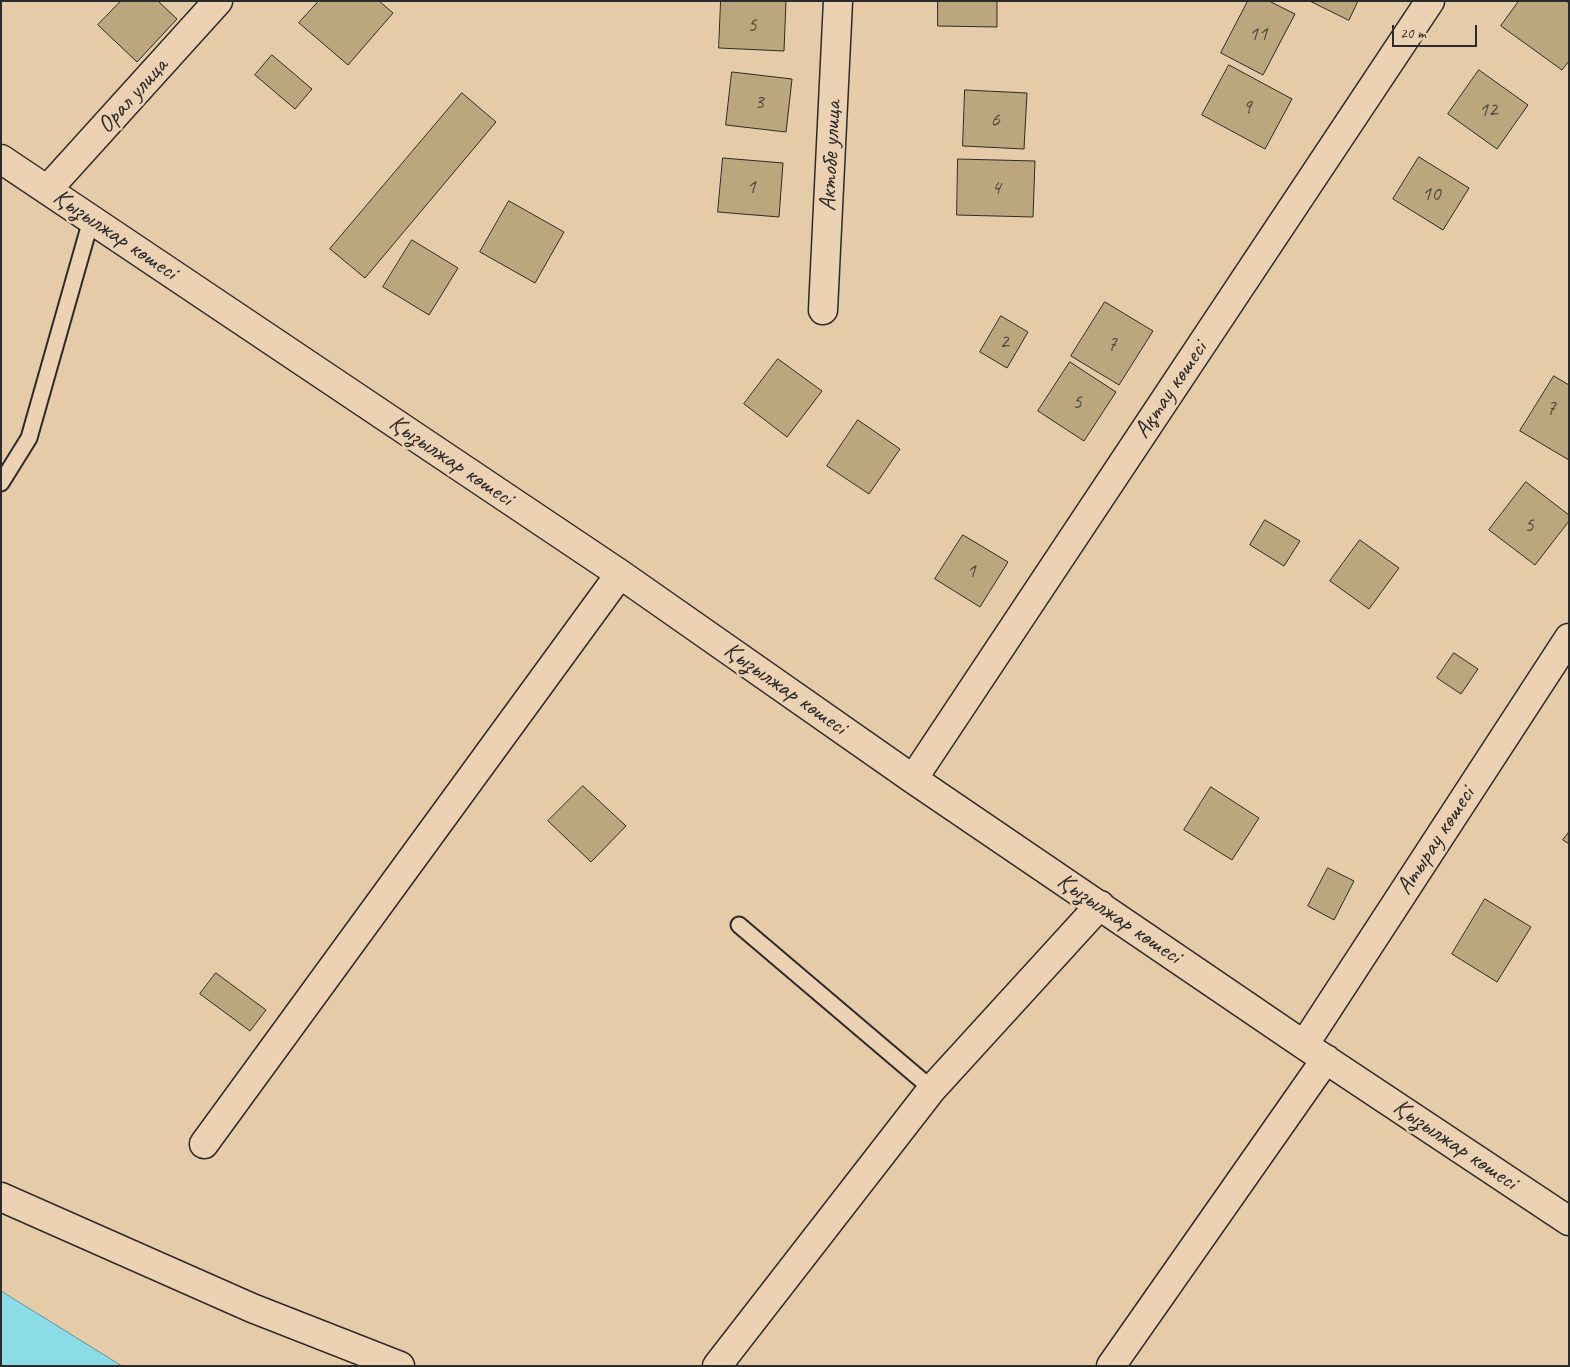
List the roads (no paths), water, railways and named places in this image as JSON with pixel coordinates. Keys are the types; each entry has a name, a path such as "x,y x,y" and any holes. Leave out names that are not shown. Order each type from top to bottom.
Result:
{"street":[{"name":"Орал улица","path":"47,190 218,1"},
{"name":"Актобе улица","path":"823,310 838,1"},
{"name":"Ақтау көшесі","path":"913,779 1430,1"},
{"name":"Қызылжар көшесі","path":"1,159 620,574 913,779 1315,1052 1569,1221"},
{"path":"204,1144 620,574"},
{"name":"Атырау көшесі","path":"1111,1366 1315,1052 1569,638"},
{"path":"717,1366 932,1089 1100,905"},
{"path":"1,1197 252,1308 400,1366"}],"lane":[{"path":"1,483 29,438 91,220"},
{"path":"739,925 932,1089"}],"water":[{"path":"1,1291 122,1366 1,1366"}]}
